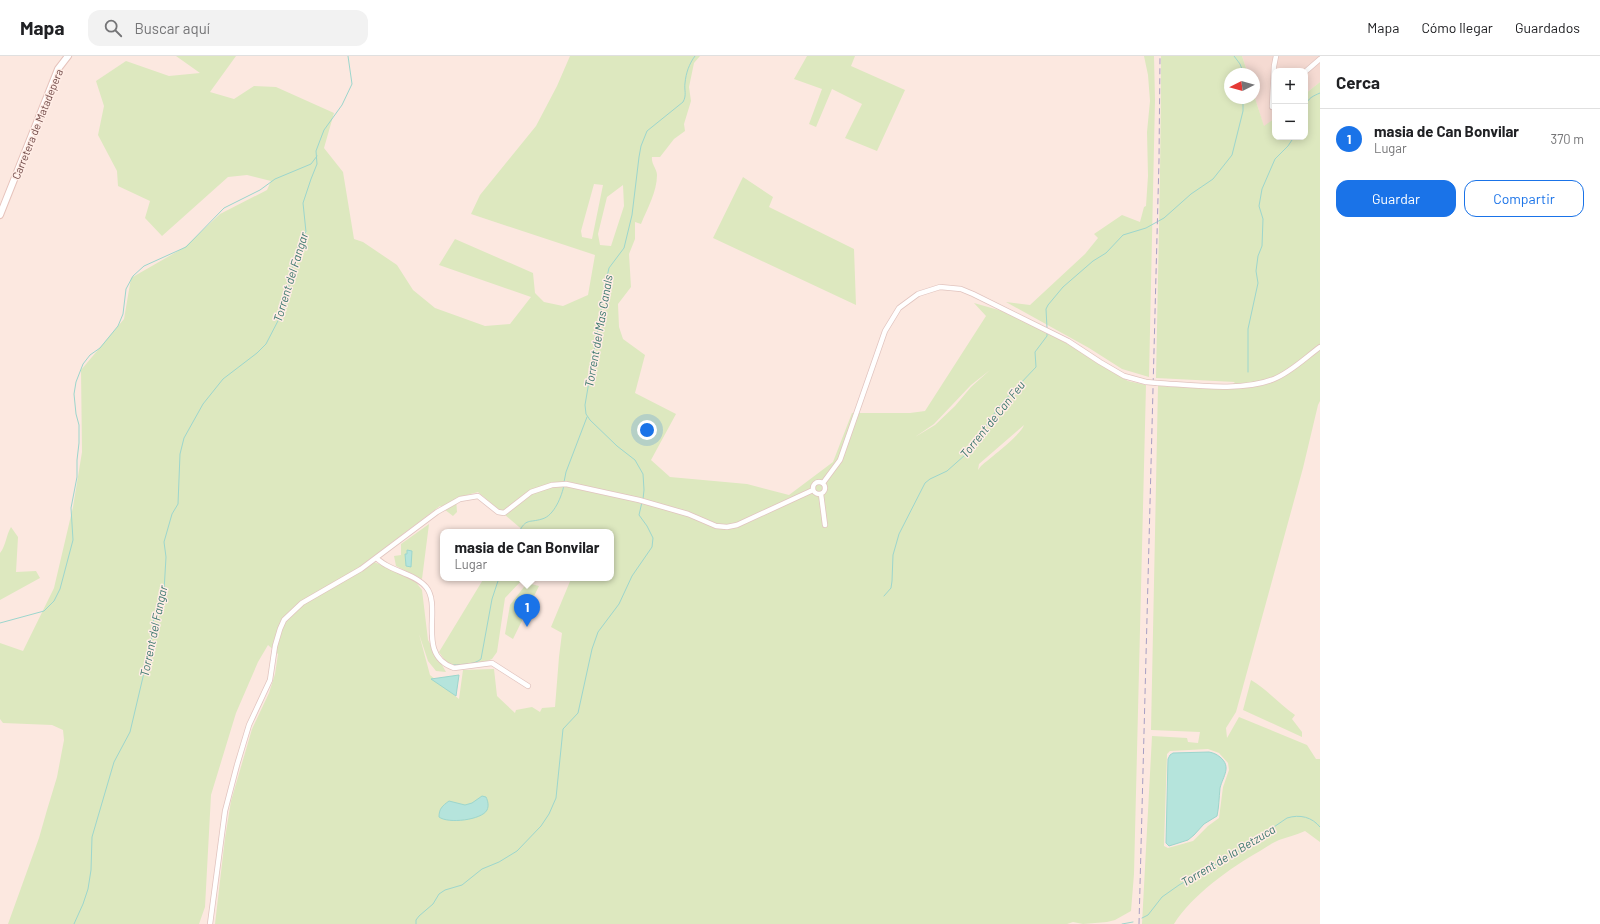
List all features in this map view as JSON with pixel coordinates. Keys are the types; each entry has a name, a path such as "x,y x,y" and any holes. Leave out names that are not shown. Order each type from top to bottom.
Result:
{"street":[{"name":"Carretera de Matadepera","path":"0,215 58,69 68,56"},
{"path":"1273,104 1274,66 1276,56"},
{"path":"1308,69 1320,59"},
{"path":"823,483 840,460 885,331 899,308 918,294 940,287 960,289 985,298 1082,349 1100,362 1124,376 1146,382 1236,386 1256,384 1275,379 1284,374 1320,347"},
{"path":"813,490 813,486 816,483 823,483"},
{"path":"823,483 825,490 822,494 825,525"},
{"path":"210,924 225,811 237,765 249,725 270,680 275,646 282,624 287,616 302,603 361,569 437,512 460,499 478,496 498,512 504,513 531,492 552,485 566,484 639,500 688,514 716,526 727,527 737,525 813,490"},
{"path":"813,490 816,494 822,494"},
{"path":"376,558 385,565 411,576 426,587 432,601 431,631 433,646 438,657 448,666 454,668 492,663 528,686"}],"shaded area":[{"path":"1242,56 1320,56 1320,82 1308,92 1308,68 1272,68 1272,120 1264,127 1257,104 1260,104 1260,68 1246,68"}],"green space":[{"path":"176,56 236,56 210,92 234,99 254,86 276,87 334,113 324,148 343,172 354,239 363,242 397,265 413,290 435,308 485,326 510,324 531,297 439,265 455,239 533,273 535,293 544,302 563,306 588,295 595,255 471,214 480,195 536,126 557,86 570,56 700,56 694,63 689,87 691,101 684,124 685,131 674,139 660,157 652,157 652,162 657,175 657,181 641,224 635,222 635,239 629,254 631,287 618,304 619,327 623,339 645,355 635,393 676,414 651,460 670,477 747,484 789,495 833,462 852,413 910,413 925,411 986,316 974,303 1002,311 1040,329 1080,350 1092,360 1128,381 1146,385 1134,874 1131,911 1115,920 1083,924 1073,922 1067,924 215,924 231,801 252,729 269,693 275,674 278,654 268,645 258,662 236,713 211,795 205,907 199,924 8,924 39,838 57,777 64,740 63,730 52,725 3,723 0,719 0,643 23,651 54,588 73,507 82,452 81,370 124,319 131,278 185,247 220,214 267,190 271,181 247,175 228,177 162,236 145,218 150,201 118,186 117,171 98,135 104,106 96,81 126,61 169,76 200,73","holes":["594,184 603,185 592,239 582,237 581,231","623,185 624,206 611,246 600,245 598,234 607,197","990,370 971,387 955,406 935,425 915,437 934,424 971,385","1024,425 1017,435 978,470 979,464","478,492 521,529 614,529 614,581 570,581 551,627 562,633 555,707 542,708 540,712 532,707 516,710 515,713 497,696 494,669 463,670 459,699 430,675 419,634 428,661 436,671 446,672 428,640 422,590 415,581 369,560 440,506 453,516 457,512 456,498"]},
{"path":"807,56 855,56 851,66 905,90 877,151 845,138 862,104 832,89 816,127 809,124 822,89 794,79"},
{"path":"1144,56 1154,56 1155,100 1149,377 1122,369 1089,348 1006,302 1030,305 1085,254 1098,238 1094,234 1122,215 1140,222 1144,207 1146,206 1148,176 1147,132 1150,101 1148,75"},
{"path":"1161,56 1242,56 1246,68 1224,68 1224,104 1257,104 1264,126 1272,120 1272,140 1308,140 1308,92 1320,82 1320,401 1236,712 1226,728 1227,738 1239,717 1307,745 1316,759 1320,759 1320,842 1305,831 1276,841 1212,883 1191,903 1174,924 1142,924 1152,736 1187,738 1188,742 1198,743 1200,732 1151,730 1158,386 1228,388 1235,382 1156,378","holes":["1208,749 1219,753 1228,763 1229,770 1223,787 1219,818 1208,826 1193,841 1168,848 1164,846 1167,754 1170,751"]},
{"path":"743,177 773,197 769,207 854,249 856,305 713,238"},
{"path":"429,524 422,579 396,566 394,556 401,555 401,544"},
{"path":"11,527 18,537 16,572 36,571 40,578 0,600 0,553 4,547"},
{"path":"482,581 521,581 505,598 497,652 492,659 485,662 454,667 446,662 439,652"},
{"path":"527,583 539,586 513,639 505,634 510,605"},
{"path":"1251,680 1295,715 1292,719 1302,732 1302,737 1243,710"}],"water":[{"path":"407,550 412,551 411,567 406,566 405,554 407,554"},
{"path":"459,675 456,696 431,679"},
{"path":"1209,752 1220,757 1224,761 1226,768 1220,788 1217,816 1204,824 1188,840 1169,846 1166,843 1168,759 1173,753"},
{"path":"482,796 486,797 488,807 484,813 479,816 464,820 450,820 439,817 441,808 449,801 465,805 472,803"}],"waterway":[{"name":"Torrent del Fangar","path":"74,924 88,889 91,870 92,837 114,762 130,732 151,643 154,616 164,591 166,557 164,542 172,514 178,504 180,454 184,438 203,404 223,379 257,353 266,344 281,315 286,302 293,263 301,237 306,232 303,203 317,164 316,151 324,130 342,105 352,84 348,56"},
{"name":"Torrent del Mas Canals","path":"643,499 643,474 635,460 617,446 590,420 586,414 585,405 609,268 624,248 632,215 641,146 647,131 683,102 685,97 687,72 695,56"},
{"name":"Torrent de Can Feu","path":"1234,56 1242,68"},
{"path":"1306,104 1309,99 1320,93"},
{"name":"Torrent de Can Feu","path":"1047,328 1046,309 1063,287 1093,261 1106,253 1123,235 1146,228 1164,218 1191,194 1213,179 1232,155 1243,111 1243,104"},
{"path":"1248,372 1248,329 1258,283 1256,271 1258,256 1262,246 1263,219 1259,206 1262,189 1275,159 1292,140"},
{"path":"0,623 44,611 54,601 60,589 73,540 71,508 77,477 79,443 79,425 76,414 74,394 76,382 83,364 90,355 100,348 118,326 123,314 126,289 133,276 144,266 186,247 224,208 260,190 275,179 311,164 317,156"},
{"name":"Torrent de Can Feu","path":"884,596 891,588 893,555 899,534 925,483 947,471 965,455 1001,404 1036,367 1035,352 1047,336 1047,333"},
{"path":"564,482 566,472 587,417"},
{"path":"520,529 526,523 542,519 554,510 564,485"},
{"path":"416,924 416,920 419,916 433,904 439,894 445,890 462,885 482,869 499,862 517,851 541,826 549,814 556,798 563,729 578,713 592,649 598,632 619,604 632,576 652,547 653,538 639,515 642,502"},
{"path":"453,665 472,663 481,659 492,599 498,581"},
{"name":"Torrent de la Betzuca","path":"1142,918 1148,915 1162,897 1179,885 1236,853 1287,818 1297,816 1305,817 1320,827"},
{"name":"Torrent de la Betzuca","path":"1122,924 1133,922"}],"railway":[{"path":"1139,924 1159,160 1160,56"}],"place":[{"name":"masia de Can Bonvilar","path":"527,627"}]}
